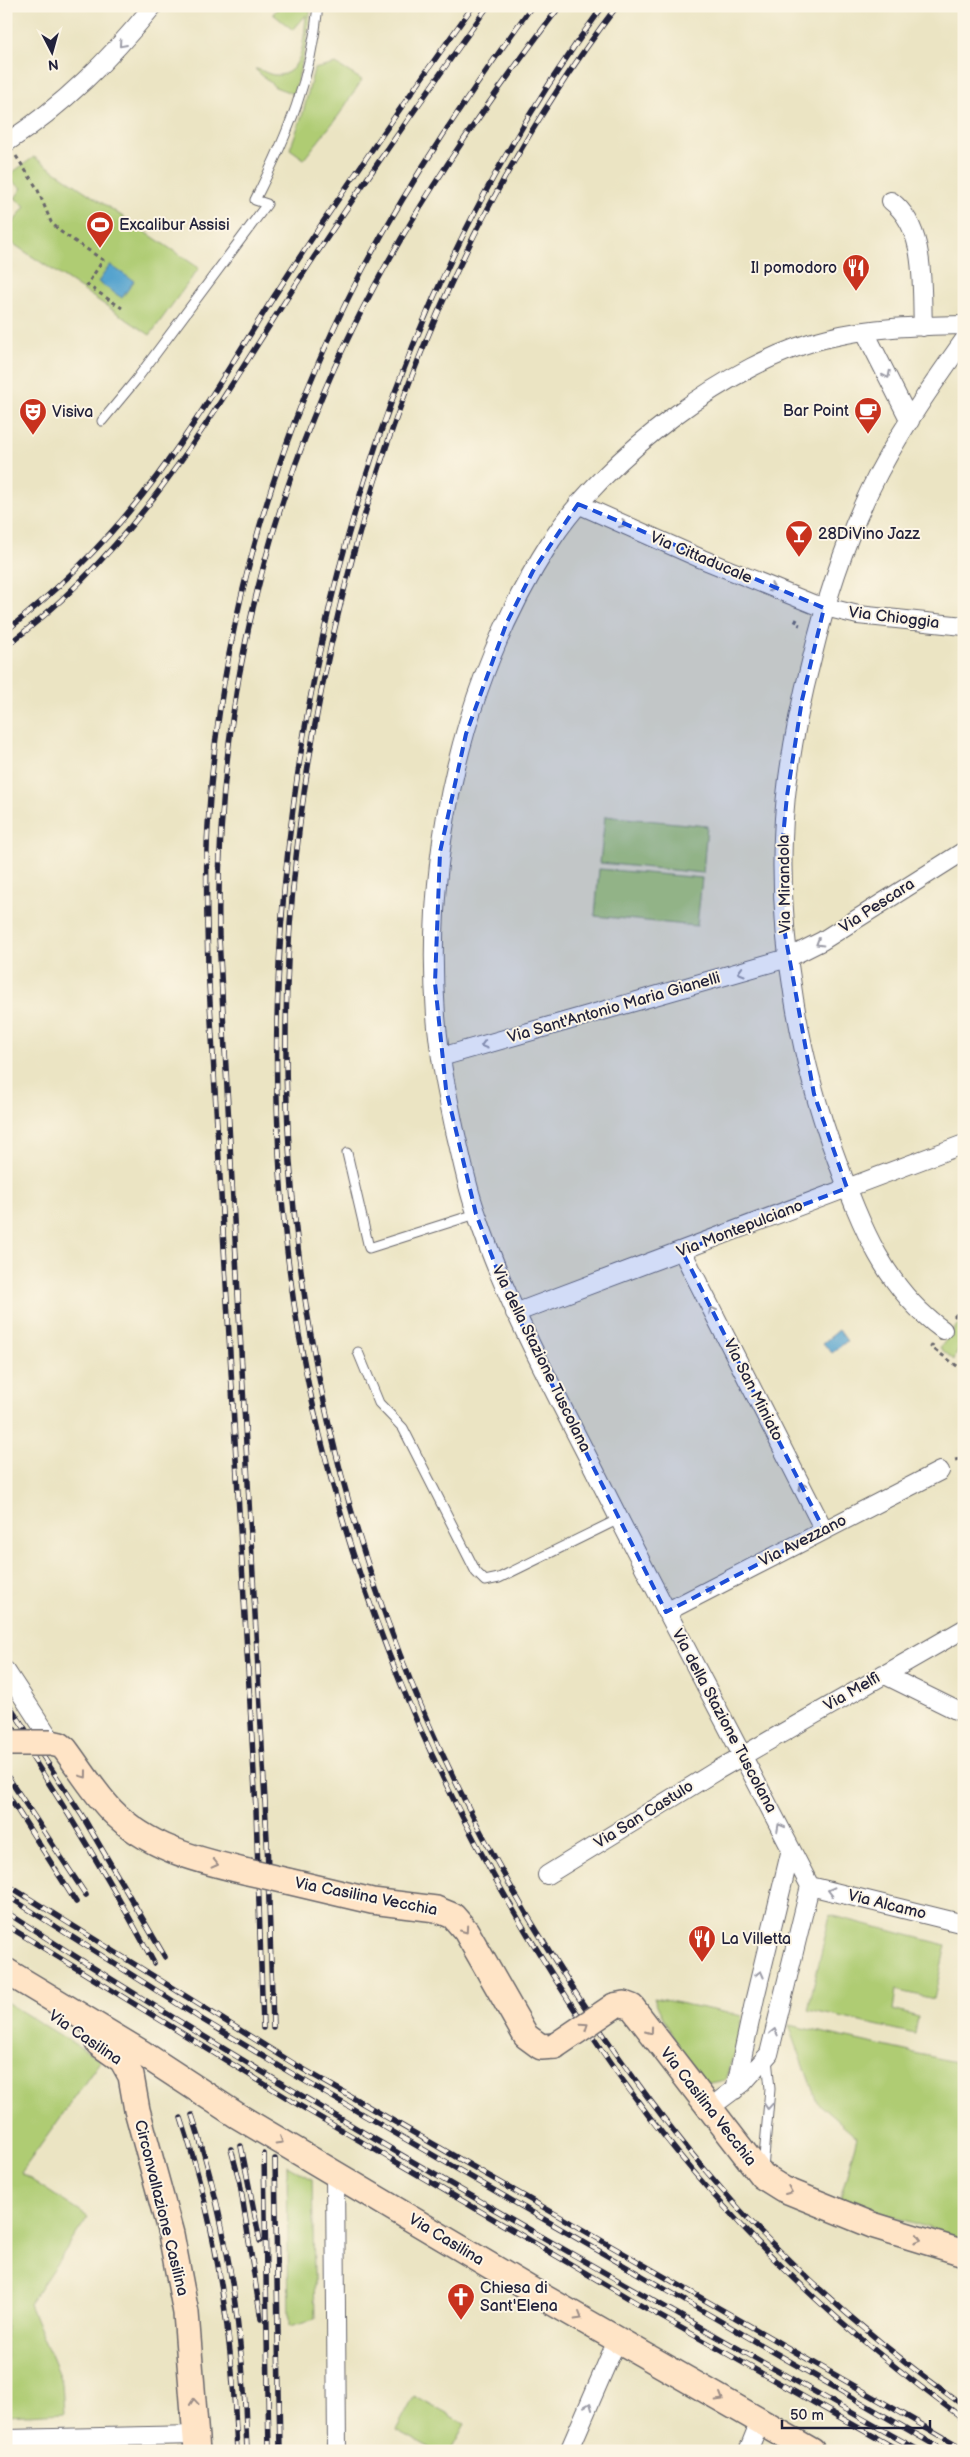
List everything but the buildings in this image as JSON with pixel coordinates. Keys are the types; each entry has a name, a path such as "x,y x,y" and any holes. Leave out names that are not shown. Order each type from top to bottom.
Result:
{"main road":[{"path":"6,1743 52,1743"},
{"name":"Via Casilina Vecchia","path":"52,1743 65,1750 110,1809 138,1832 164,1849 248,1872 372,1901 436,1909 453,1916 466,1932 526,2036 541,2047 555,2046 614,2006 624,2004 632,2007 711,2107 762,2176 783,2189 872,2225 964,2253"},
{"name":"Via Casilina","path":"6,1971 142,2053 238,2116 617,2340 812,2451"},
{"name":"Via Casilina","path":"6,1988 119,2057 126,2066 133,2086 149,2082 165,2084 238,2116"},
{"name":"Circonvallazione Casilina","path":"133,2086 136,2110 166,2213 179,2272 186,2313 196,2443"}],"street":[{"path":"8,142 54,110 80,87 124,42 150,7"},
{"path":"891,201 905,216 918,250 923,327"},
{"name":"Via della Stazione Tuscolana","path":"810,1886 666,1612 515,1313 476,1214 463,1167 441,1057 434,968 436,897 440,852 456,769 487,670 500,636 533,571 562,525 578,504 642,441 690,405 768,360 797,347 830,337 865,332 964,325"},
{"path":"865,332 910,421"},
{"name":"Via Mirandola","path":"943,1330 918,1310 886,1272 866,1236 846,1188 814,1094 788,958 783,864 785,818 802,700 824,608 843,551 869,491 910,421 964,340"},
{"name":"Via Cittaducale","path":"578,504 702,559 824,608"},
{"name":"Via Chioggia","path":"824,608 858,615 964,626"},
{"name":"Via Pescara","path":"788,958 822,941 964,851"},
{"name":"Via Sant'Antonio Maria Gianelli","path":"441,1057 788,958"},
{"name":"Via Montepulciano","path":"515,1313 964,1144"},
{"name":"Via San Miniato","path":"682,1251 824,1530"},
{"name":"Via Avezzano","path":"666,1612 940,1471"},
{"name":"Via Melfi","path":"742,1756 964,1629"},
{"name":"Via Casilina Vecchia","path":"6,1671 52,1743"},
{"path":"883,1674 964,1714"},
{"name":"Via San Castulo","path":"547,1875 742,1756"},
{"path":"735,2090 791,1849"},
{"path":"711,2107 735,2090 766,2058 774,2035 810,1886"},
{"name":"Via Alcamo","path":"810,1886 964,1924"},
{"path":"334,2173 337,2451"},
{"path":"570,2451 617,2340"},
{"path":"748,2451 760,2420"},
{"path":"6,2439 196,2443"}],"lane":[{"path":"102,421 136,380 267,204 255,200 281,149 296,112 311,55 318,6"},
{"path":"348,1153 369,1248 476,1214"},
{"path":"358,1352 379,1403 403,1428 476,1572 485,1581 499,1578 619,1519"},
{"path":"762,2176 770,2089 766,2058"}],"path":[{"path":"8,142 37,188 51,222 61,232 104,260 87,285 122,308"},
{"path":"796,619 795,624 800,625"},
{"path":"943,1330 931,1347 964,1371"}],"highlighted area":[{"path":"578,504 824,608 802,700 787,796 783,837 785,934 814,1094 847,1188 682,1251 824,1530 666,1612 506,1293 476,1214 446,1089 435,983 440,852 466,734 507,622 533,571"}],"green space":[{"path":"279,6 311,6 306,46 294,94 275,87 255,69 274,75 284,74 297,63 303,44 306,15 293,30 273,14"},
{"path":"336,64 362,80 339,115 304,159 290,149 303,113 314,69"},
{"name":"Excalibur Assisi","path":"34,157 199,268 150,335 6,239 6,228 11,221 13,223 25,206 15,198 22,188 10,180 6,182 6,177"},
{"path":"605,816 707,826 703,873 600,863"},
{"path":"599,869 702,878 697,926 595,916"},
{"path":"958,1324 964,1330 964,1336 954,1360 940,1348"},
{"path":"830,1915 946,1945 934,1999 896,1990 893,2010 918,2017 915,2034 808,2010"},
{"path":"654,1998 742,2016 736,2048 725,2080 706,2084 677,2042"},
{"path":"6,2002 101,2060 21,2173 88,2217 29,2304 62,2383 64,2413 6,2416"},
{"path":"789,2025 964,2064 964,2239 840,2200 857,2137 817,2102"},
{"path":"287,2165 312,2179 315,2319 289,2326"},
{"path":"414,2396 465,2424 450,2451 434,2451 396,2430"}],"water":[{"path":"110,265 134,281 122,298 98,282"},
{"path":"839,1330 847,1341 832,1353 823,1343"}],"railway":[{"path":"6,631 48,596 87,558 157,476 202,410 346,187 473,6"},
{"path":"6,646 50,610 90,572 127,531 160,489 192,445 358,192 488,6"},
{"path":"263,2028 256,1809 208,967 207,844 214,753 224,681 238,610 277,470 302,402 331,335 382,235 443,135 532,6"},
{"path":"273,2027 267,1839 219,937 220,857 225,777 235,699 250,622 269,545 322,395 356,322 377,281 450,160 560,6"},
{"path":"603,6 533,109 472,217 420,329 376,444 341,563 313,683 293,806 281,929 277,1031 278,1132 285,1234 291,1285 316,1420 338,1503 364,1586 394,1667 428,1746 466,1824 507,1900 552,1974 608,2059 647,2114 712,2193 770,2255 832,2313 896,2368 964,2419"},
{"path":"617,6 569,74 524,144 484,216 448,290 416,366 388,443 363,522 341,602 306,781 288,958 288,1133 306,1305 342,1475 395,1641 466,1804 556,1962 598,2027 666,2122 741,2211 793,2264 848,2314 905,2362 964,2406"},
{"path":"6,1700 83,1817 165,1957"},
{"path":"6,1717 83,1838 154,1963"},
{"path":"6,1774 86,1895"},
{"path":"6,1792 76,1902"},
{"path":"6,1884 296,2065 964,2449"},
{"path":"6,1895 203,2020 291,2073 945,2451"},
{"path":"6,1912 231,2053 459,2189 920,2451"},
{"path":"6,1925 297,2104 642,2306 900,2451"},
{"path":"192,2115 215,2197 232,2281 242,2365 247,2451"},
{"path":"181,2118 204,2200 221,2283 232,2366 237,2451"},
{"path":"241,2146 260,2241"},
{"path":"231,2149 240,2183 261,2319"},
{"path":"264,2154 269,2451"},
{"path":"275,2159 280,2451"}],"place":[{"name":"Excalibur Assisi","path":"100,249"},
{"name":"Il pomodoro","path":"856,292"},
{"name":"Bar Point","path":"868,435"},
{"name":"Visiva","path":"33,436"},
{"name":"28DiVino Jazz","path":"799,558"},
{"name":"La Villetta","path":"702,1963"},
{"name":"Chiesa di Sant'Elena","path":"461,2321"}]}
